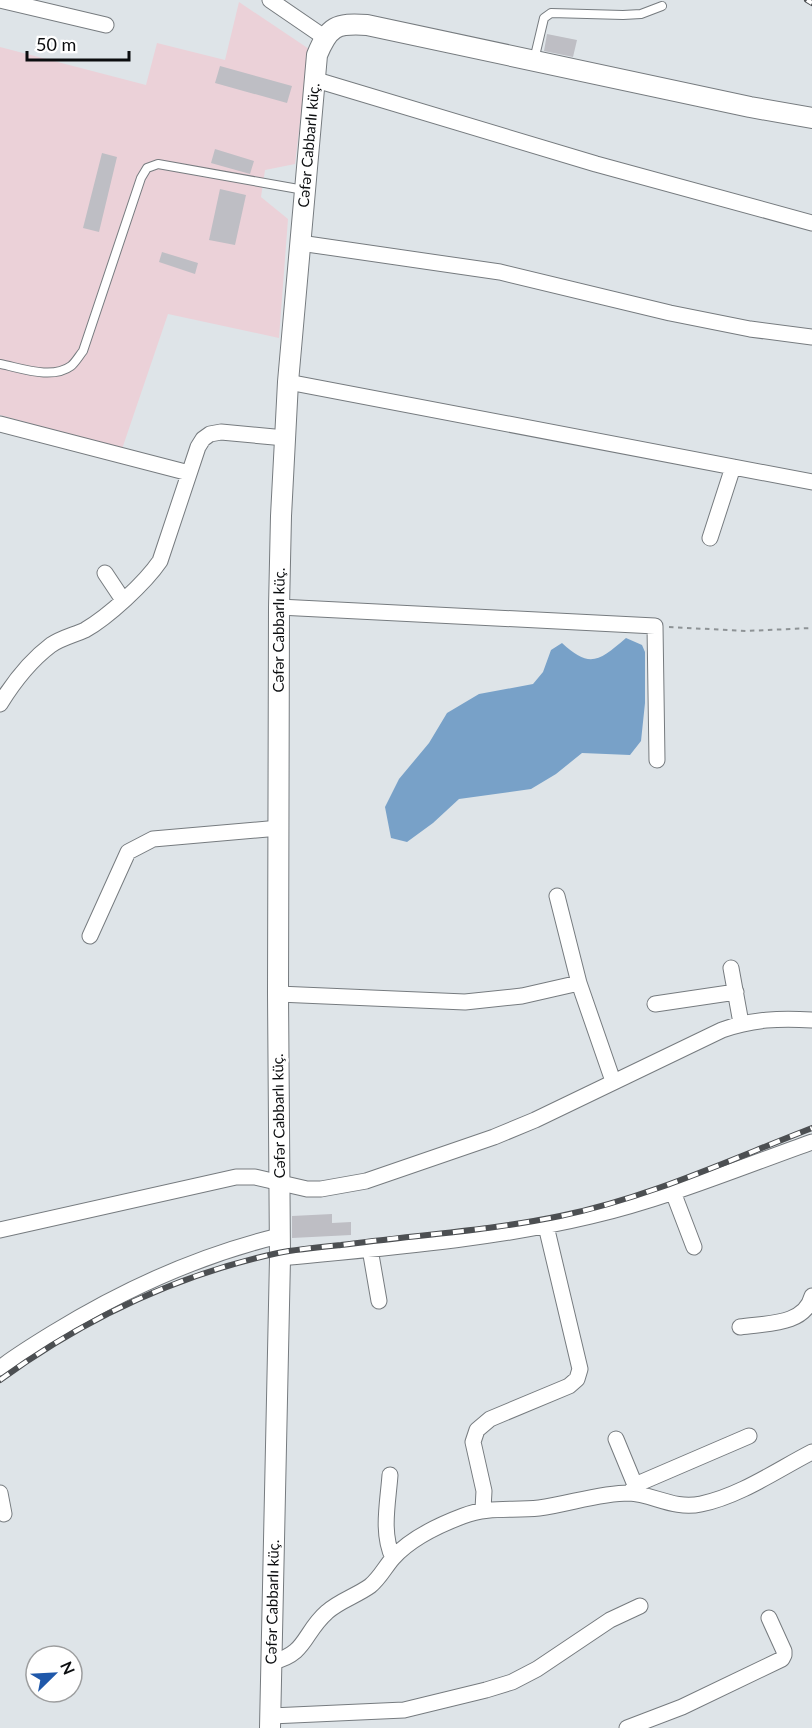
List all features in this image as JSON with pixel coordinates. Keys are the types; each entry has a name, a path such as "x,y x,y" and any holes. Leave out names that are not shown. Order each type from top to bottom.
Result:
{"street":[{"path":"0,0 106,25"},
{"path":"270,0 324,37 332,28 342,25 367,25 750,107 812,118"},
{"name":"Cəfər Cabbarlı küç.","path":"270,1722 280,1182 279,607 288,382 313,79 317,55 324,37"},
{"path":"313,79 596,164 812,223"},
{"path":"300,243 500,272 681,315 750,329 812,337"},
{"path":"288,382 812,482"},
{"path":"0,424 189,474"},
{"path":"0,704 38,656 54,643 85,630 102,618 152,573 160,561 198,447 203,439 210,434 220,432 285,438"},
{"path":"710,538 733,467"},
{"path":"105,573 123,600"},
{"path":"279,607 655,626 657,760"},
{"path":"90,936 128,852 153,839 279,828"},
{"path":"557,896 579,983 613,1081"},
{"path":"731,968 741,1023"},
{"path":"278,994 465,1002 522,996 579,983"},
{"path":"655,1004 736,992"},
{"path":"0,1230 236,1177 255,1177 307,1189 321,1189 366,1181 494,1137 535,1120 613,1081 741,1023 759,1020 812,1020"},
{"path":"279,1258 370,1249 546,1226 593,1216 673,1192 812,1142"},
{"path":"673,1192 694,1247"},
{"path":"483,1509 484,1491 472,1443 477,1431 490,1419 569,1386 578,1379 580,1369 546,1226"},
{"path":"0,1368 87,1312 126,1292 211,1256 242,1245 279,1236"},
{"path":"370,1249 379,1301"},
{"path":"740,1327 788,1320 801,1314 812,1296"},
{"path":"272,1662 288,1658 299,1650 318,1620 329,1610 369,1586 381,1575 393,1558 410,1543 462,1516 483,1509 521,1510 633,1489 749,1436"},
{"path":"616,1439 633,1489"},
{"path":"633,1489 672,1504 699,1505 731,1494 812,1452"},
{"path":"390,1475 386,1534 393,1558"},
{"path":"0,1492 4,1514"},
{"path":"270,1722 404,1710 512,1682 537,1669 610,1620 640,1606"},
{"path":"627,1728 682,1707 782,1659 784,1651 769,1618"}],"lane":[{"path":"534,61 544,18 551,13 641,14 662,6"},
{"path":"0,364 42,372 60,371 72,366 83,351 141,178 147,168 158,164 304,190"}],"path":[{"path":"655,626 724,631 812,628"}],"shaded area":[{"path":"239,2 309,49 295,164 265,170 261,197 288,219 279,338 168,314 122,449 0,415 0,47 146,85 157,43 225,60"}],"water":[{"path":"626,638 642,645 645,652 645,703 641,741 630,755 582,753 556,774 531,789 459,799 433,823 407,842 391,838 385,807 399,779 429,743 447,713 479,694 533,684 543,672 551,650 562,643 580,656 594,659 609,652"}],"building":[{"path":"547,34 577,40 573,57 544,51"},
{"path":"220,66 292,86 287,103 215,83"},
{"path":"215,149 254,161 250,174 211,163"},
{"path":"102,153 117,157 99,232 83,228"},
{"path":"220,189 246,195 235,245 209,240"},
{"path":"162,252 198,263 195,274 159,262"},
{"path":"332,1214 332,1223 351,1222 351,1235 292,1238 292,1216"}],"railway":[{"path":"807,0 812,3"},
{"path":"0,1380 65,1338 132,1302 167,1287 240,1262 309,1248 506,1225 560,1216 657,1189 812,1128"}]}
